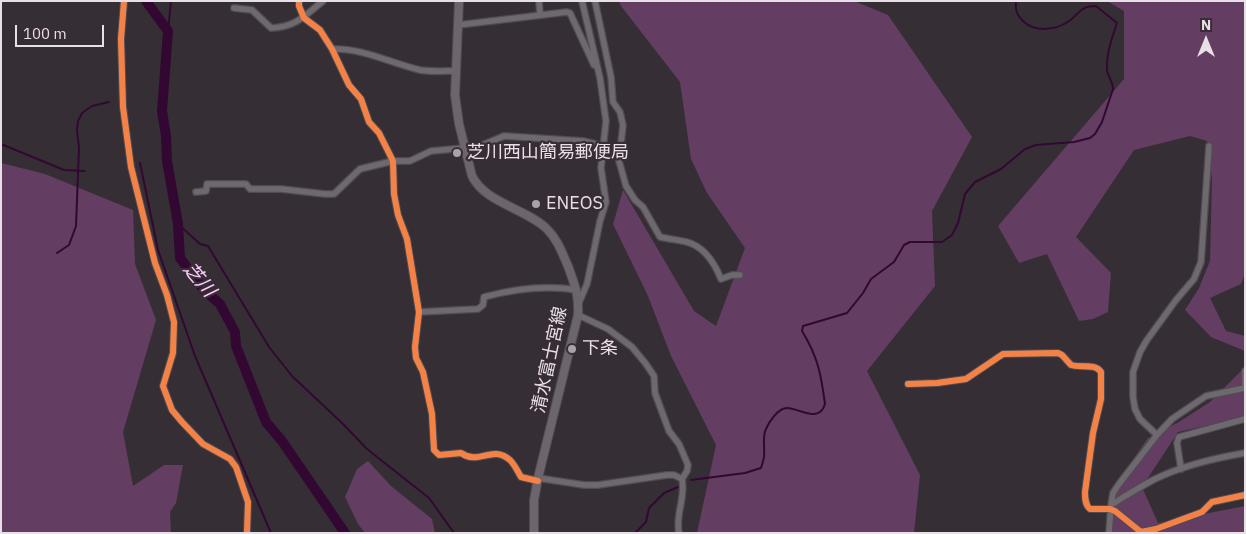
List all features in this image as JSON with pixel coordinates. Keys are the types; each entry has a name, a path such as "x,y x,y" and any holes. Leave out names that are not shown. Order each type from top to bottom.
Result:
{"main road":[{"name":"清水富士宮線","path":"459,1 456,71 457,110 472,176 480,188 544,226 560,246 577,290 578,315 534,500 534,533"}],"street":[{"path":"124,1 121,39 122,107 131,167 155,263 167,295 174,322 173,353 163,386 172,410 182,422 203,444 230,459 236,467 248,502 247,533"},
{"path":"299,1 304,18 320,30 332,49 349,85 361,99 369,122 380,133 393,161 394,194 398,215 407,239 419,312 416,352 423,372 432,414 434,450 439,456 461,453 468,458 499,453 511,461 521,477 584,485 598,486 674,475 682,480 684,487 677,520 679,533"},
{"path":"234,8 252,10 271,28 285,28 304,18 323,1"},
{"path":"539,1 540,14"},
{"path":"578,305 587,284 600,221 606,202 602,168 606,120 598,72 582,1"},
{"path":"595,1 611,77 614,102 620,112 623,125 619,160 626,186 635,200 643,207 660,236 674,241 688,242 701,249 716,265 722,279 732,275 740,275"},
{"path":"458,25 540,14 570,13 598,72"},
{"path":"332,49 346,48 361,51 420,70 456,71"},
{"path":"196,192 206,191 206,184 246,184 250,189 282,189 334,194 360,170 393,161 410,161 431,151 466,150 504,136 583,141 604,146"},
{"path":"1157,435 1140,419 1135,409 1132,397 1133,372 1140,352 1147,340 1194,279 1200,262 1209,146"},
{"path":"419,312 478,309 483,305 484,297 501,293 551,287 577,290"},
{"path":"578,315 608,329 632,347 654,376 655,393 669,431 678,444 688,465 682,480"},
{"path":"908,384 929,384 966,379 1003,354 1058,353 1071,365 1098,369 1101,372 1102,381 1101,399 1093,433 1085,492 1090,509 1110,507 1155,479 1181,469 1245,453"},
{"path":"1109,533 1110,507 1114,493 1157,435 1178,414 1206,396 1245,387 1245,371"},
{"path":"1181,469 1177,443 1179,436 1245,420"},
{"path":"1110,507 1141,532 1156,529 1202,512 1212,502 1245,496"}],"shaded area":[{"path":"619,1 854,1 888,15 972,137 932,211 935,286 867,371 920,475 914,533 697,533 716,445 671,356 648,296 613,224 623,190 694,311 716,326 745,248 707,193 691,159 680,82"},
{"path":"1107,1 1245,1 1245,273 1241,284 1210,298 1226,331 1245,336 1245,351 1211,337 1185,310 1199,288 1210,261 1212,179 1207,141 1190,136 1134,150 1076,237 1111,273 1108,312 1093,319 1079,321 1047,254 1019,263 998,226 1124,79 1124,11"},
{"path":"1,163 45,174 133,210 135,264 156,320 123,432 133,486 164,465 183,465 176,503 170,512 171,533 1,533"},
{"path":"1245,367 1245,417 1178,432 1142,487 1158,523 1245,506 1245,533 1108,533 1117,483 1148,438 1179,422 1210,402"},
{"path":"368,461 391,486 432,519 435,533 365,533 358,524 345,497 357,469"}],"waterway":[{"name":"芝川","path":"146,1 168,31 162,111 167,161 178,224 180,258 204,290 220,304 235,332 236,346 266,422 282,441 345,533"},
{"path":"168,31 171,1"},
{"path":"691,480 745,473 761,468 764,458 765,432 769,423 780,410 787,408 814,414 822,410 825,404 820,375 812,349 802,331 803,326 847,313 863,293 871,279 894,262 904,245 910,242 942,242 952,235 958,223 965,194 975,182 1001,169 1025,149 1036,145 1074,142 1090,138 1095,134 1102,122 1113,89 1108,73 1107,58 1117,23 1096,6 1090,6 1061,25 1039,29 1024,22 1017,13 1016,1"},
{"path":"57,253 69,245 76,226 79,148 78,121 82,113 92,106 109,102"},
{"path":"1,144 64,170 85,171"},
{"path":"140,163 158,250 195,356 271,533"},
{"path":"178,224 200,244 208,246 269,347 292,376 367,449 429,498 454,533"},
{"path":"635,533 646,522 649,508 664,493 678,487"}],"cycle path":[{"path":"124,1 121,39 123,107 131,167 155,263 167,295 174,322 173,353 163,386 172,410 182,422 203,444 230,459 236,467 248,502 247,533"},
{"path":"299,1 304,18 320,30 332,49 349,85 361,99 369,122 379,133 393,161 394,194 398,215 407,239 419,312 415,347 416,358 423,372 432,414 434,450 439,455 461,453 480,457 497,454 510,460 521,477 538,481"},
{"path":"908,384 966,379 1003,354 1058,353 1071,365 1092,367 1101,372 1101,399 1093,433 1085,492 1086,503 1090,509 1110,509 1115,511 1141,532 1156,529 1202,512 1212,502 1245,495"}],"place":[{"name":"芝川西山簡易郵便局","path":"457,153"},
{"name":"ENEOS","path":"536,204"},
{"name":"下条","path":"572,349"}]}
